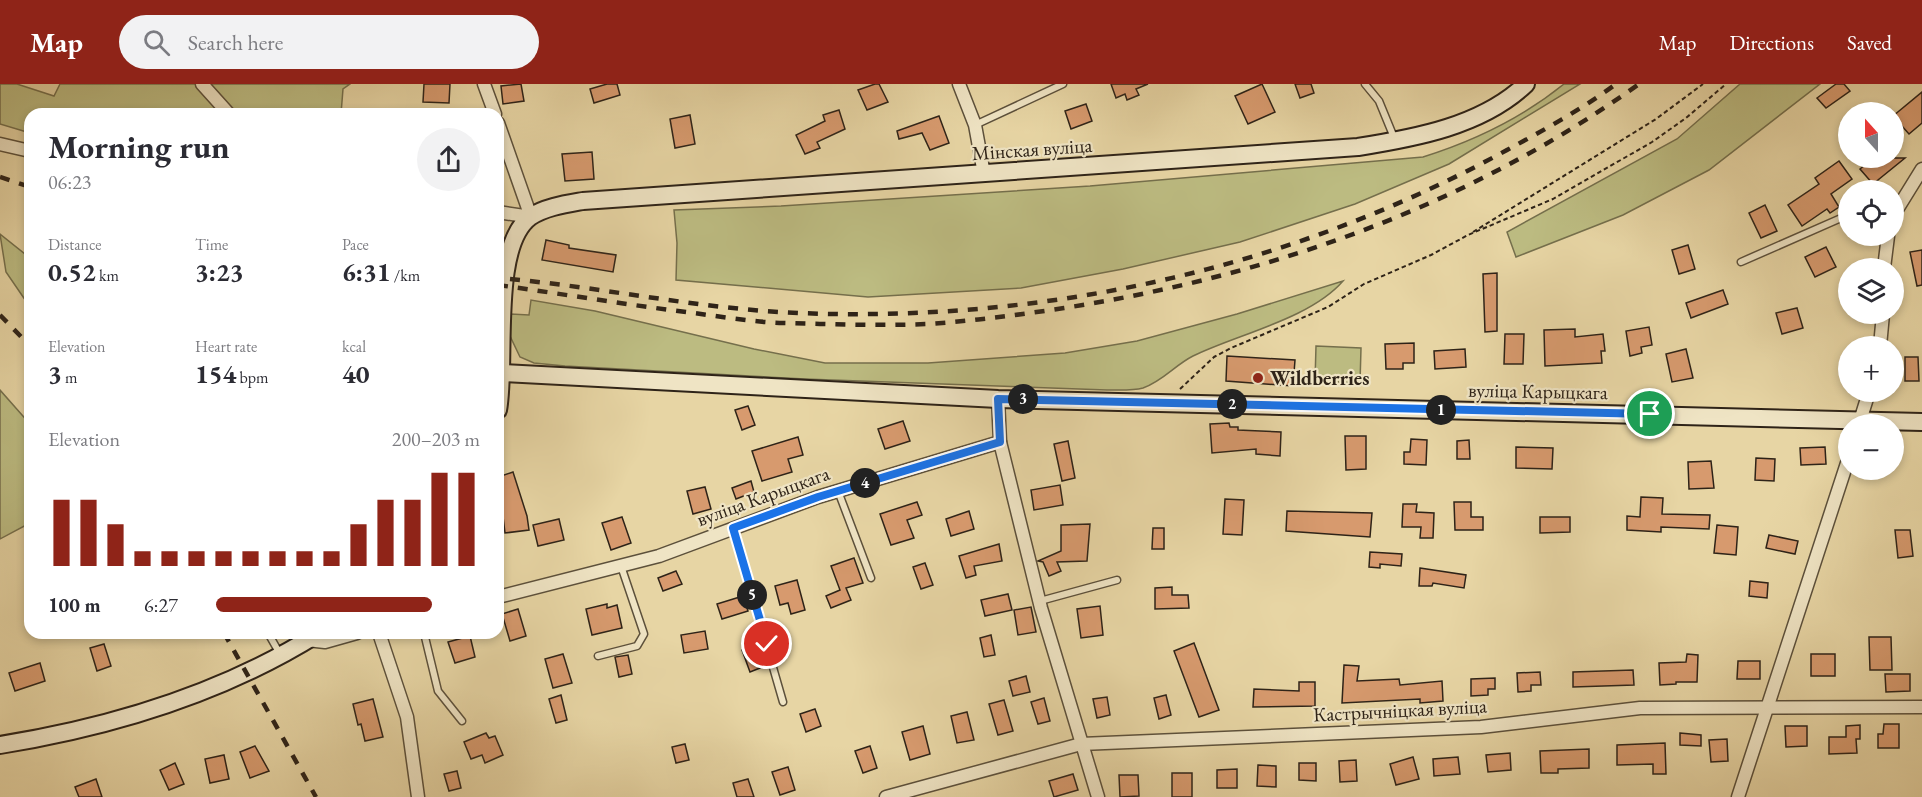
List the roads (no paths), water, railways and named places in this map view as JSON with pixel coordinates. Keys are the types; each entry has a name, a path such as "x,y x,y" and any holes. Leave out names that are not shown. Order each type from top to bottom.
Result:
{"street":[{"path":"201,84 223,108"},
{"path":"484,84 493,108"},
{"path":"959,84 975,125 984,174"},
{"name":"Мінская вуліца","path":"531,217 556,206 583,201 1346,148 1395,141 1448,127 1481,113 1526,84"},
{"path":"504,140 531,217"},
{"path":"0,144 24,150"},
{"path":"1904,192 1922,169"},
{"path":"504,213 531,217"},
{"path":"504,290 514,240 522,225 531,217"},
{"name":"вуліца Карыцкага","path":"504,373 998,399 1838,420"},
{"path":"998,399 1000,442 1039,602 1098,797"},
{"name":"вуліца Карыцкага","path":"1904,422 1922,422"},
{"name":"вуліца Карыцкага","path":"504,595 659,556 838,491 1000,442"},
{"path":"1738,797 1842,480"},
{"path":"0,745 100,726 155,710 244,674 309,639"},
{"path":"318,639 325,642 336,639"},
{"path":"381,639 407,717 418,797"},
{"name":"Кастрычніцкая вуліца","path":"886,797 1081,744 1482,727 1640,708 1922,707"}],"lane":[{"path":"975,125 1063,84"},
{"path":"1365,84 1379,101 1395,141"},
{"path":"1741,262 1838,219"},
{"path":"838,491 871,578"},
{"path":"733,528 783,702"},
{"path":"598,656 636,646 644,634 621,565"},
{"path":"1039,602 1117,580"},
{"path":"271,639 280,655"},
{"path":"425,639 438,691 462,722"}],"railway":[{"path":"510,279 690,303 798,313 890,314 982,308 1074,297 1164,280 1252,257 1339,227 1424,192 1507,150 1576,111 1616,84"},
{"path":"504,286 727,318 783,323 927,324 996,318 1064,308 1217,277 1365,230 1436,200 1506,166 1574,127 1639,84"},
{"path":"0,177 24,185"},
{"path":"0,315 24,340"},
{"path":"227,639 316,797"}],"place":[{"name":"Wildberries","path":"1258,378"}]}
